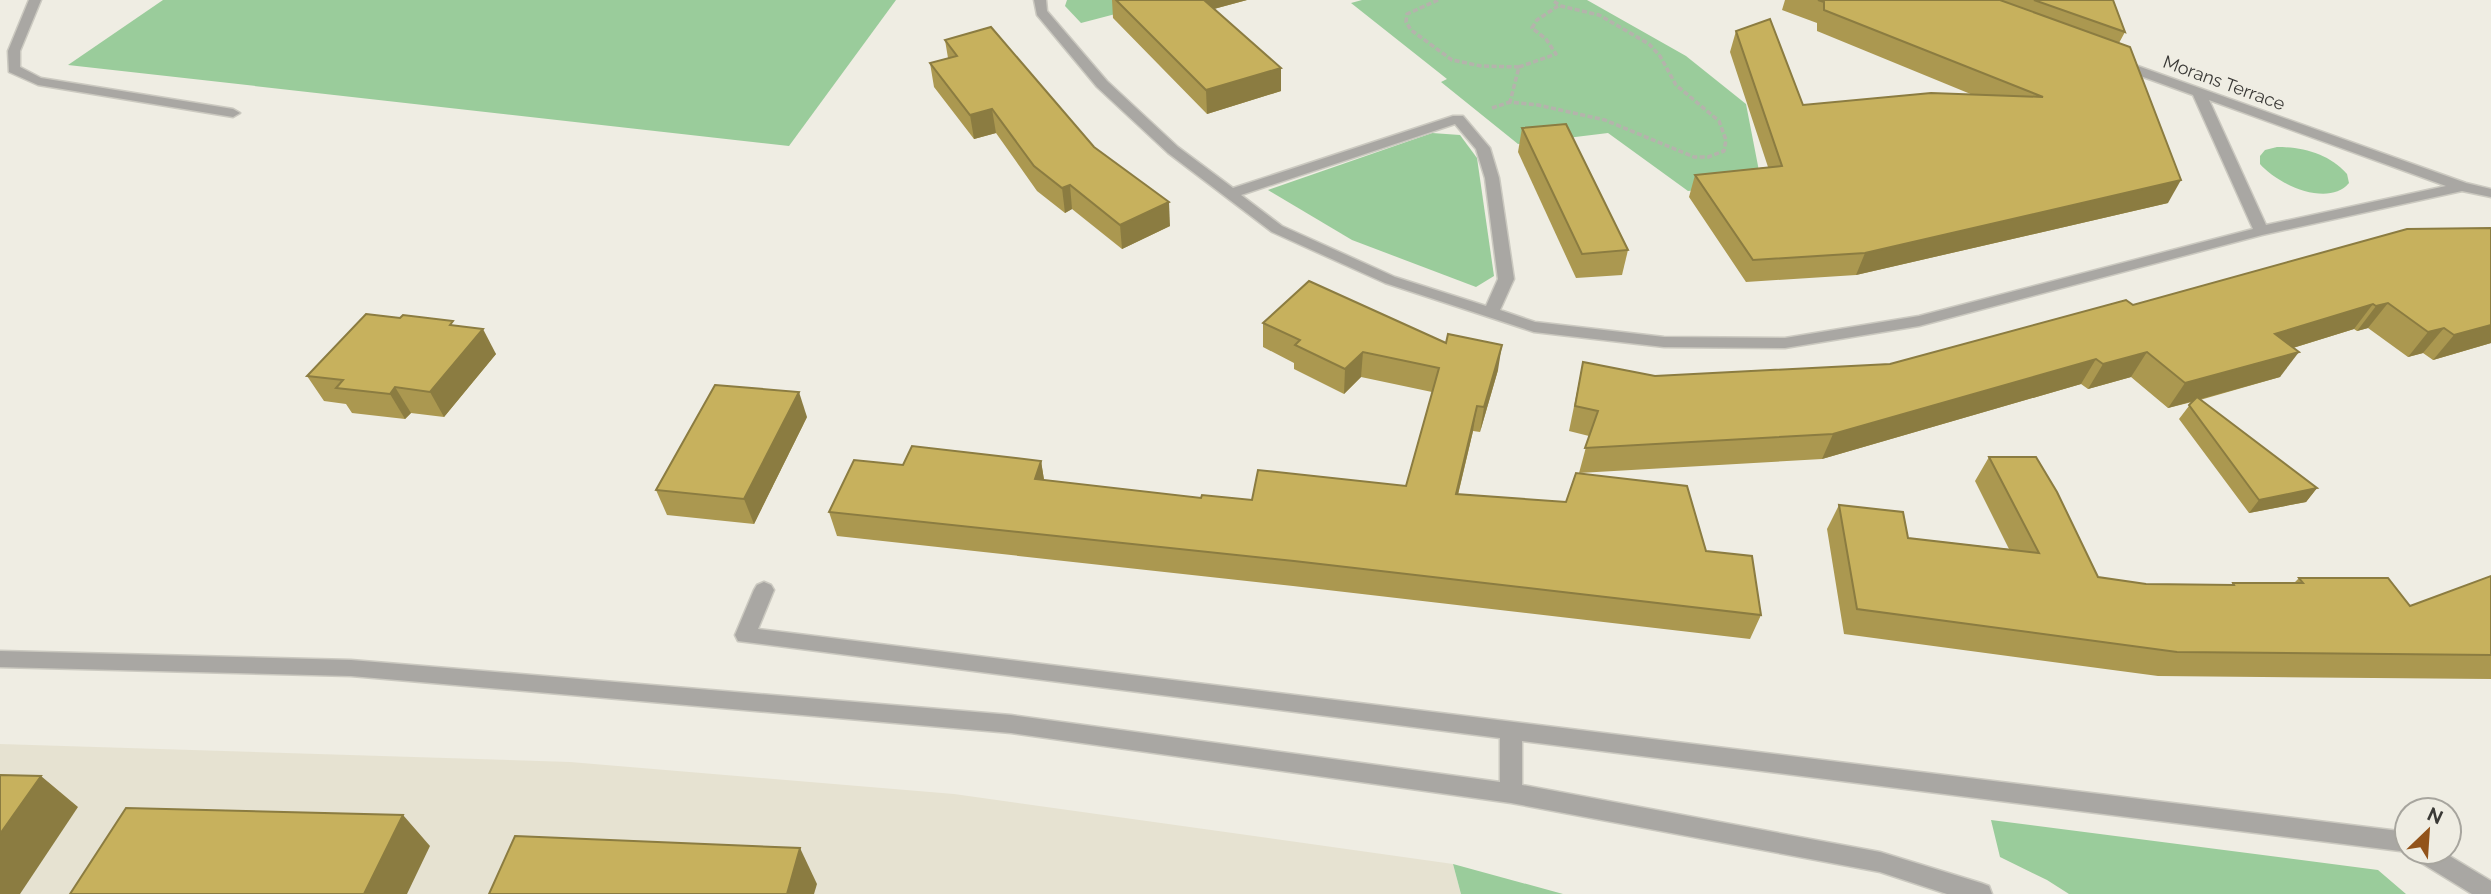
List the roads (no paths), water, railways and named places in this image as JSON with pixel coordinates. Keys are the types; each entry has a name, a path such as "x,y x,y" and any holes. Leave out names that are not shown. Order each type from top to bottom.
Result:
{"street":[{"path":"35,0 14,51 14,69 38,81 233,113"},
{"path":"1040,0 1041,12 1102,84 1173,150 1277,229 1390,280 1534,327 1664,342 1785,343 1919,321 2261,231 2462,187"},
{"name":"Morans Terrace","path":"2108,59 2462,187 2491,193"},
{"path":"2199,93 2261,231"},
{"path":"1230,194 1458,119 1483,148 1492,178 1506,279 1491,313"},
{"path":"764,590 745,635 2393,840"},
{"path":"0,659 351,668 997,723 1511,793 1880,862 1981,894"},
{"path":"1511,729 1511,793"},
{"path":"2446,866 2491,893"}]}
